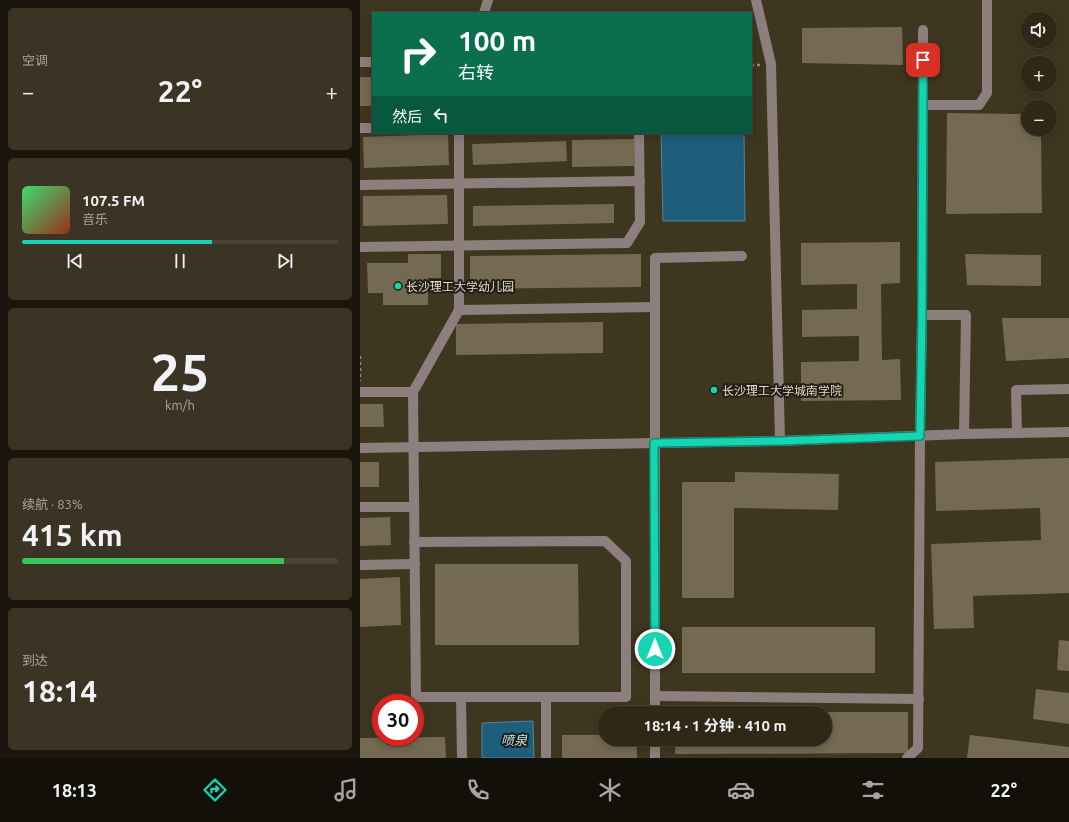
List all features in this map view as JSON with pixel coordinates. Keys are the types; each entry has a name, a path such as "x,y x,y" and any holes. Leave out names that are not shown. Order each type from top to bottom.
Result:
{"street":[{"path":"484,12 488,0"},
{"path":"756,0 771,64 780,441"},
{"path":"923,105 979,105 987,93 986,0"},
{"path":"907,758 918,748 923,30"},
{"path":"360,62 372,62"},
{"path":"360,128 372,128"},
{"path":"414,542 605,541 626,561 626,697 416,697 415,564 414,542 413,448 413,392 459,310 459,134"},
{"path":"360,247 627,243 640,222 639,134"},
{"path":"360,184 640,181"},
{"path":"655,706 655,258 742,256"},
{"path":"459,310 655,307"},
{"path":"922,315 966,314 964,434"},
{"path":"1017,433 1016,390 1069,390"},
{"path":"360,392 413,392"},
{"path":"360,448 780,441 964,434 1069,432"},
{"path":"360,508 414,507"},
{"path":"360,565 415,564"},
{"path":"655,696 919,699"},
{"path":"462,697 462,758"},
{"path":"546,697 546,758"},
{"path":"655,746 655,758"}],"path":[{"path":"360,356 360,392"}],"water":[{"path":"661,134 744,134 745,221 663,221"},
{"name":"喷泉","path":"533,721 534,758 482,758 482,723"}],"building":[{"path":"902,27 903,65 802,63 802,28"},
{"path":"360,77 372,77 372,106 360,106"},
{"path":"947,113 1021,114 1021,136 1041,136 1042,213 946,214"},
{"path":"448,134 449,165 364,168 363,137"},
{"path":"634,139 634,166 572,167 572,140"},
{"path":"566,141 567,161 473,165 472,144"},
{"path":"447,195 448,224 363,226 363,196"},
{"path":"614,204 614,223 473,226 473,206"},
{"path":"900,242 900,283 881,284 882,360 900,359 901,400 801,401 801,362 859,361 859,336 802,337 802,310 857,309 857,284 801,285 801,243"},
{"name":"长沙理工大学幼儿园","path":"408,254 441,254 441,278 428,278 428,305 383,305 383,293 368,293 367,263 408,263"},
{"path":"641,254 641,287 470,289 470,256"},
{"path":"965,254 1041,255 1041,286 967,285"},
{"path":"1002,318 1069,318 1069,358 1006,361"},
{"path":"603,322 603,353 456,355 456,324"},
{"path":"360,404 383,404 384,427 360,427"},
{"path":"1069,458 1069,593 973,596 974,628 934,629 931,544 1041,540 1040,508 936,511 935,462"},
{"path":"360,462 379,462 379,487 360,487"},
{"path":"735,472 839,474 838,510 734,508 734,598 682,598 682,482 735,482"},
{"path":"390,517 391,545 360,546 360,518"},
{"path":"435,564 578,564 579,645 435,645"},
{"path":"400,577 401,625 360,627 360,579"},
{"path":"682,627 875,627 875,673 682,673"},
{"path":"1059,640 1069,641 1069,671 1057,670"},
{"path":"1036,689 1069,693 1069,724 1033,719"},
{"path":"832,712 908,712 908,753 675,754 675,746 832,746"},
{"path":"562,735 598,735 598,746 637,746 637,758 562,758"},
{"path":"970,735 1069,747 1069,758 967,758"},
{"path":"424,737 445,737 446,758 360,758 360,738 372,738 372,746 424,746"}],"place":[{"name":"长沙理工大学幼儿园","path":"398,286"},
{"name":"长沙理工大学城南学院","path":"714,390"}],"route":[{"path":"655,649 654,443 780,441 920,436 923,60"}]}
